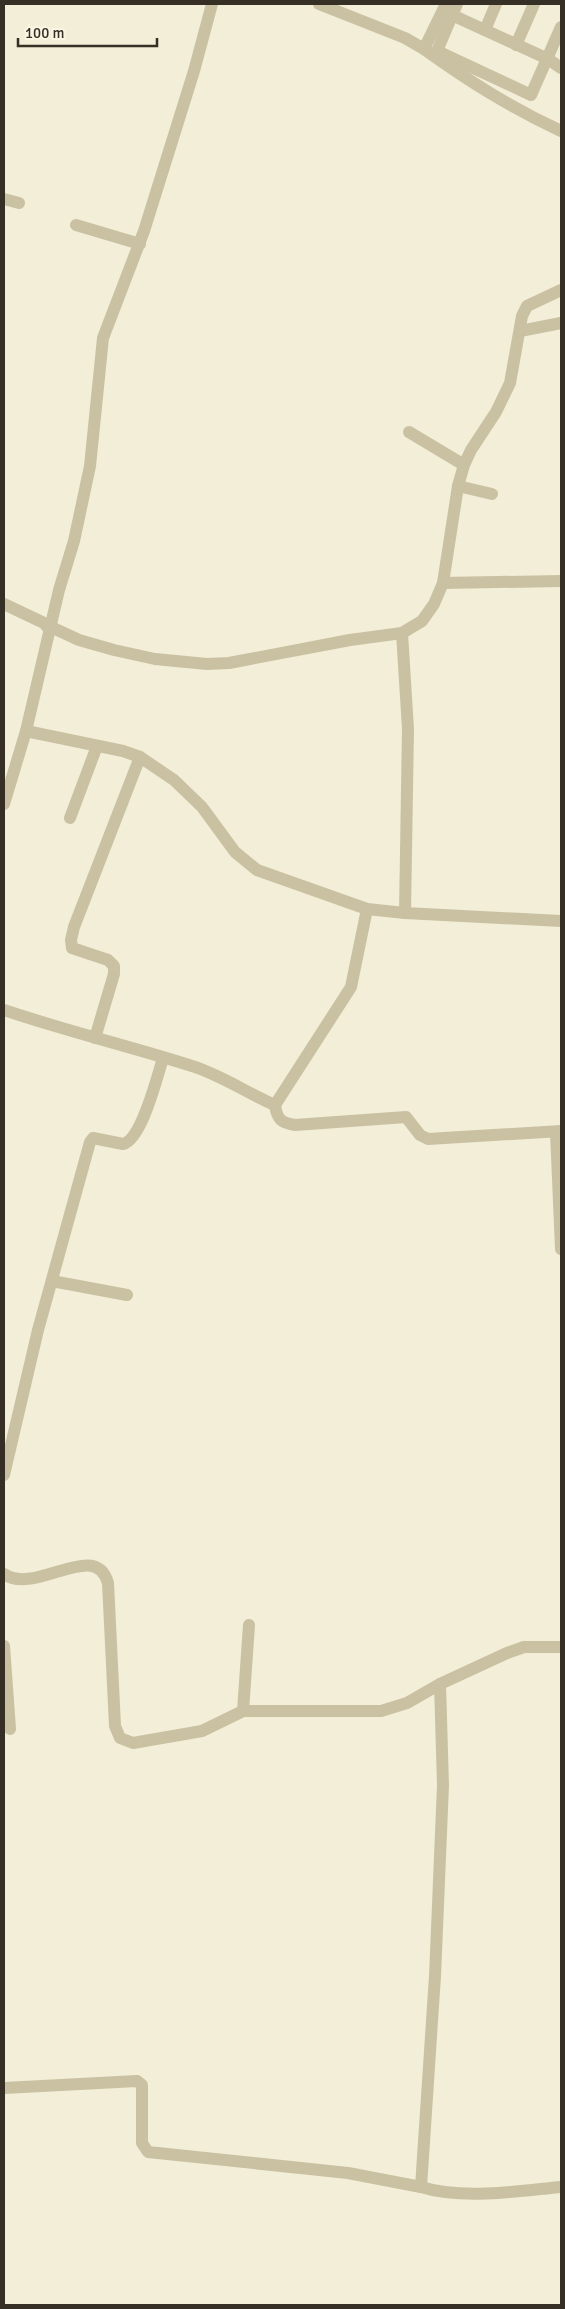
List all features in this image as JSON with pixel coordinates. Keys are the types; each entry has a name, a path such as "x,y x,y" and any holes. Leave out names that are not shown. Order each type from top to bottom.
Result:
{"street":[{"path":"4,804 26,731 50,629 74,541 90,466 103,338 140,244 194,71 212,4"},
{"path":"319,4 405,38 515,109 561,131"},
{"path":"424,49 446,4"},
{"path":"485,30 496,4"},
{"path":"516,44 534,4"},
{"path":"561,27 548,59 531,95 437,51 454,10 485,30 548,59 561,68"},
{"path":"4,199 19,203"},
{"path":"76,225 140,244"},
{"path":"4,604 44,623 50,629 79,640 155,659 199,663 229,662 350,640 402,633 422,620 434,604 442,583 458,486 464,465 506,394 514,371 522,316 527,306 561,290"},
{"path":"520,331 561,323"},
{"path":"409,432 464,465"},
{"path":"458,486 492,494"},
{"path":"442,583 561,582"},
{"path":"402,633 408,729 405,913"},
{"path":"26,731 123,751 140,758 174,780 202,807 235,852 257,870 367,909 405,913 561,921"},
{"path":"70,818 97,746"},
{"path":"95,1038 114,974 114,966 108,960 72,948 71,940 74,927 140,758"},
{"path":"367,909 351,987 275,1105 278,1118 283,1123 294,1125 406,1117 420,1135 428,1139 559,1132 561,1249"},
{"path":"4,1010 192,1066 225,1079 275,1105"},
{"path":"4,1475 38,1330 90,1142 93,1138 101,1138 123,1144 133,1138 141,1122 163,1058"},
{"path":"52,1281 127,1295"},
{"path":"4,1574 18,1581 85,1565 94,1565 104,1571 108,1583 115,1726 116,1733 125,1742 133,1743 202,1731 243,1711 381,1711 406,1703 440,1684 507,1653 524,1648 561,1647"},
{"path":"243,1711 249,1625"},
{"path":"4,1646 10,1729"},
{"path":"421,2187 435,1976 443,1785 440,1684"},
{"path":"4,2088 137,2081 142,2085 142,2143 148,2152 348,2173 435,2191 491,2193 561,2187"}]}
